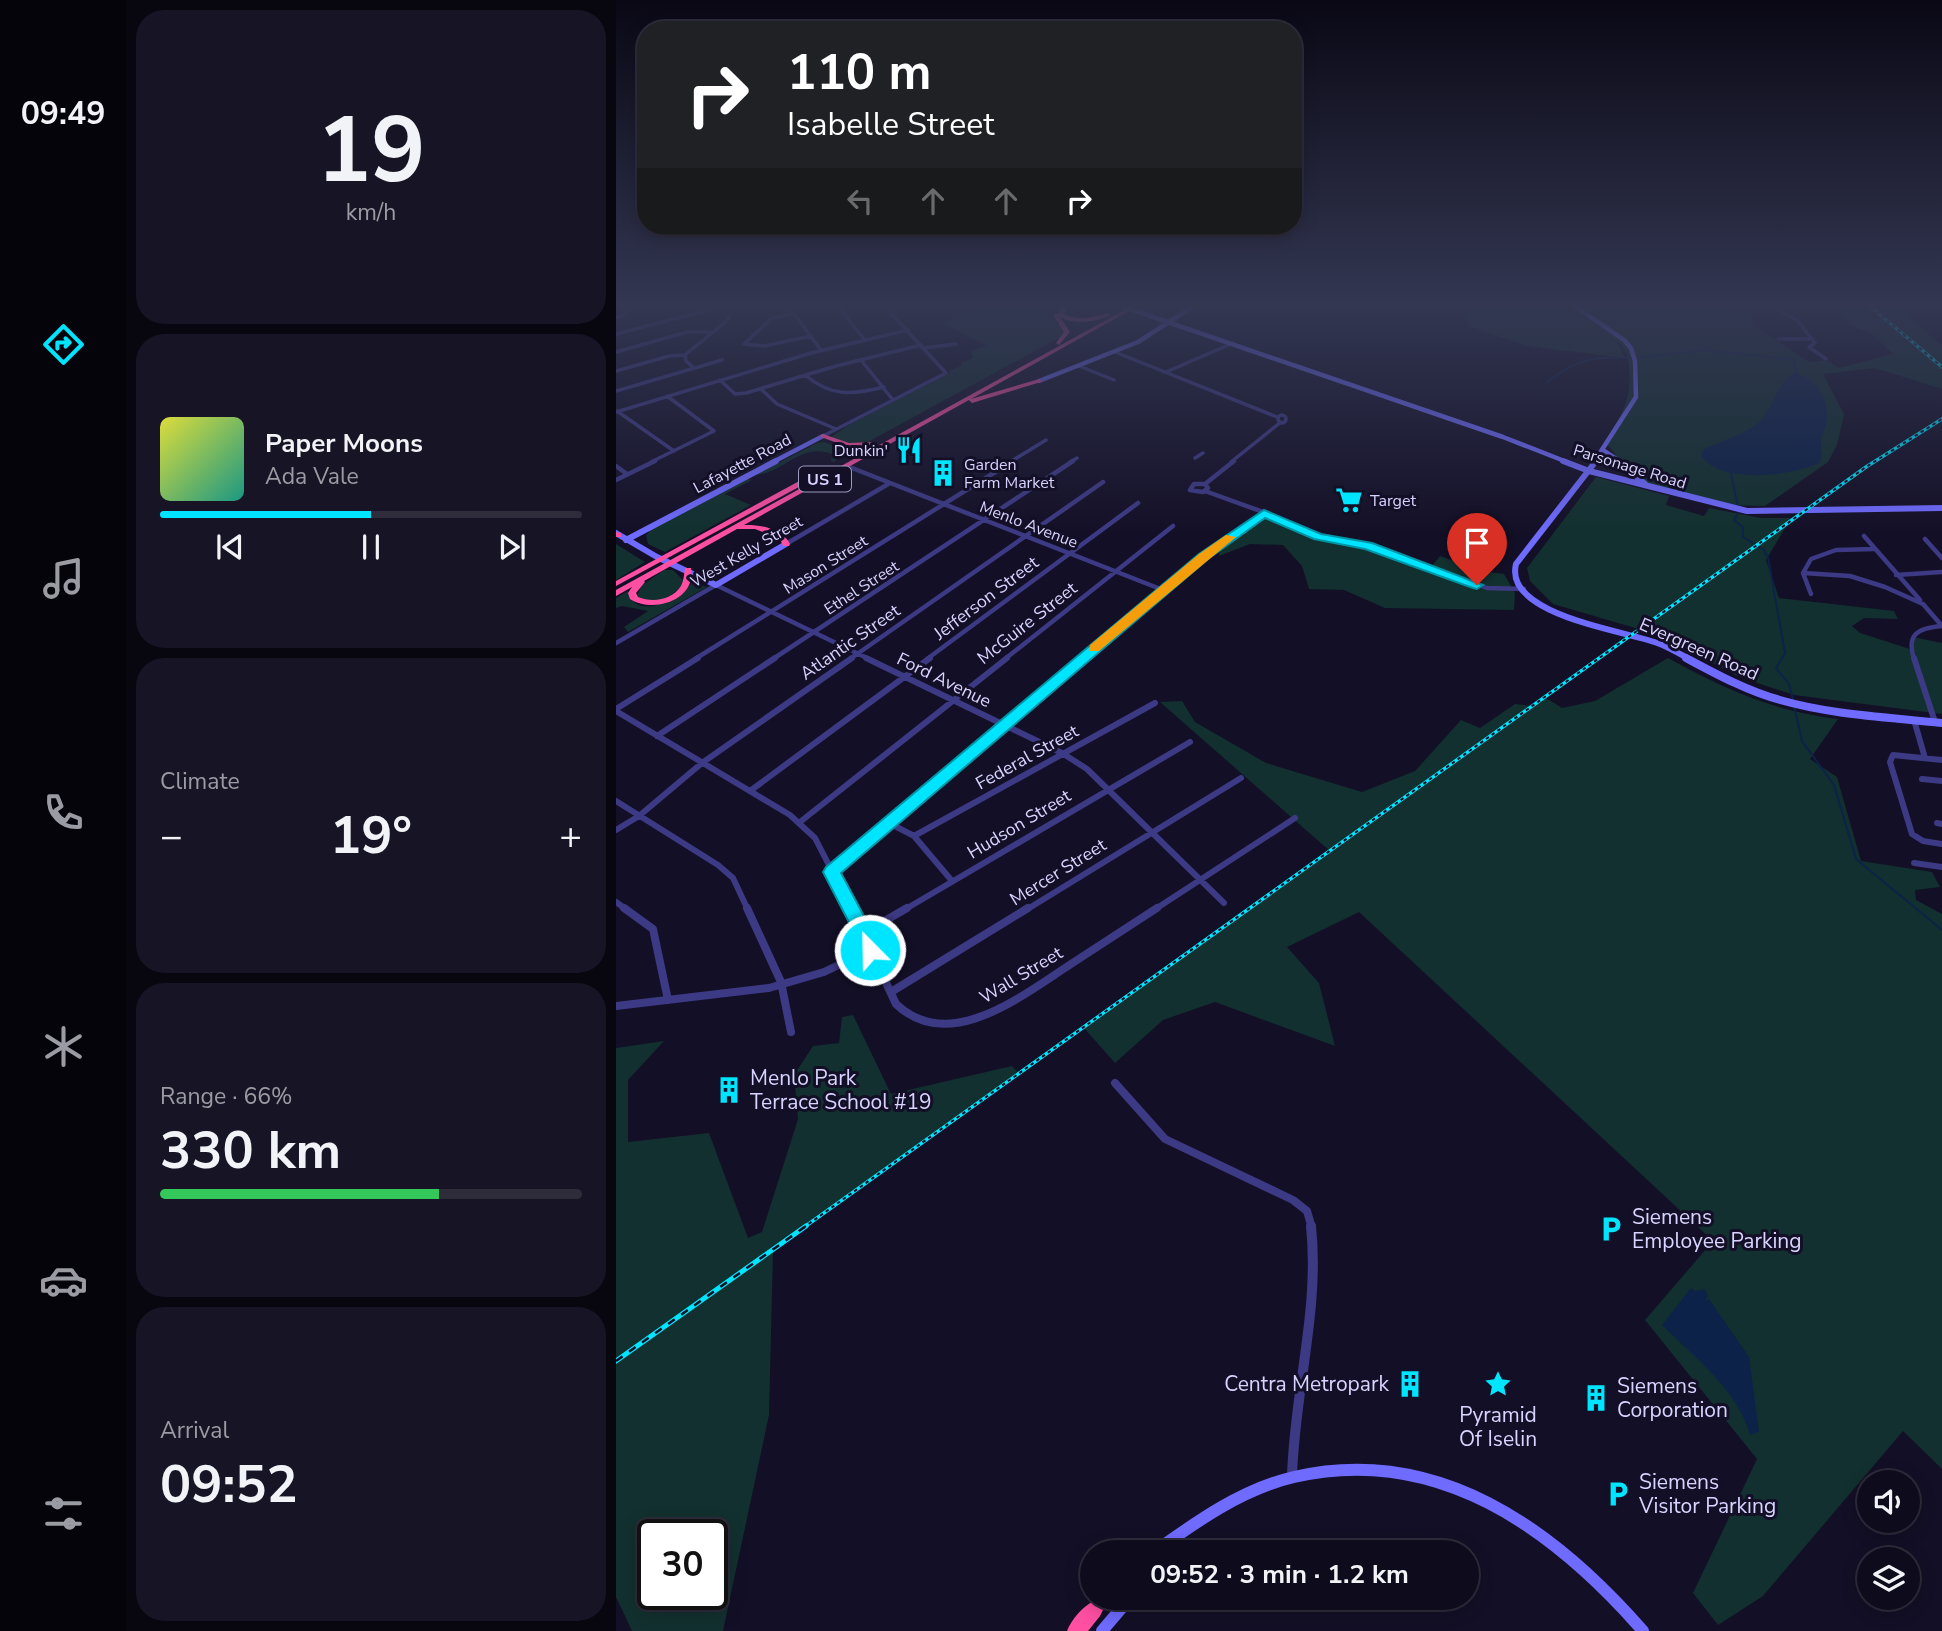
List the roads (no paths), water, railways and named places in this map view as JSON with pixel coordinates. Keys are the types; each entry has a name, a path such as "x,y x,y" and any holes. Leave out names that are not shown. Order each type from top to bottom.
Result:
{"highway":[{"name":"US 1","path":"616,584 728,533 874,444 986,383"},
{"path":"993,384 1003,390 1031,383"},
{"path":"949,409 1032,383"},
{"name":"US 1","path":"616,593 645,577 666,561 993,384"},
{"path":"822,437 848,445 874,444"},
{"path":"822,437 844,447 847,454 846,463"},
{"path":"728,533 756,527 783,538 786,544"},
{"path":"645,577 633,596 638,601 654,603 680,593 688,581 688,570"},
{"path":"1078,1631 1094,1610"}],"street":[{"path":"616,391 643,383"},
{"path":"617,412 710,383"},
{"path":"723,383 735,394 780,383"},
{"path":"813,383 840,395 884,387"},
{"path":"881,383 894,400"},
{"name":"Lafayette Road","path":"619,535 650,527 927,383"},
{"path":"1187,383 1279,420 1205,484 1194,484 1190,488 1194,492 1205,491 1318,537 1368,545 1487,588 1524,589"},
{"name":"Parsonage Road","path":"1348,383 1519,443 1589,471 1738,510 1802,512 1942,508"},
{"path":"1524,589 1514,572 1516,564 1603,450 1636,397 1636,383"},
{"path":"761,389 777,404 836,429"},
{"path":"616,480 714,431 712,426 667,396"},
{"path":"617,412 674,451"},
{"name":"Mason Street","path":"616,710 1046,440"},
{"path":"1603,450 1614,456 1651,488"},
{"path":"1195,458 1203,453"},
{"name":"Ethel Street","path":"657,736 1077,458"},
{"name":"Menlo Avenue","path":"846,463 890,483 1163,590"},
{"path":"616,466 627,474"},
{"name":"Atlantic Street","path":"616,830 639,816 702,763 1103,482"},
{"name":"West Kelly Street","path":"616,643 890,483"},
{"path":"1205,484 1208,487 1205,491"},
{"name":"Jefferson Street","path":"750,791 1138,503"},
{"path":"832,872 1203,556 1264,513"},
{"name":"McGuire Street","path":"800,822 1173,526"},
{"path":"643,549 641,538 650,527"},
{"name":"Ford Avenue","path":"619,535 666,561 1062,753 1087,769 1224,903"},
{"path":"1864,536 1942,626 1918,631 1911,638 1910,646 1939,723"},
{"path":"1924,539 1942,558"},
{"path":"1803,573 1811,559 1824,553 1874,549"},
{"path":"1896,575 1942,572"},
{"path":"1803,573 1811,594"},
{"path":"1803,573 1834,574 1868,580 1923,604"},
{"name":"Evergreen Road","path":"1524,589 1545,609 1560,616 1661,644 1724,679 1779,700 1805,706 1939,723"},
{"name":"Federal Street","path":"914,836 1155,703"},
{"name":"Wall Street","path":"616,710 800,822 815,838 897,1004 911,1016 926,1022 966,1022 1007,1006 1295,818"},
{"path":"1914,720 1925,758"},
{"name":"Hudson Street","path":"864,933 1190,742"},
{"path":"1942,760 1893,755 1890,762 1912,834 1923,841 1942,844"},
{"name":"Mercer Street","path":"891,992 1241,778"},
{"path":"1922,779 1942,781"},
{"path":"616,801 718,864 733,878 782,985 791,1032"},
{"path":"888,823 914,836 952,881"},
{"path":"1914,863 1942,867"},
{"path":"616,902 653,929 668,1000"},
{"path":"616,1006 782,985 824,972 870,950"},
{"path":"1115,1083 1165,1139 1293,1200 1309,1215 1312,1228 1311,1320 1293,1439 1292,1477"},
{"path":"1171,1540 1222,1505 1292,1477 1351,1469 1387,1471 1445,1485 1495,1504 1536,1528 1604,1586 1643,1631"},
{"path":"1102,1631 1120,1610"}],"water":[{"path":"1782,383 1814,383 1823,396 1827,422 1821,438 1822,455 1819,463 1775,474 1739,474 1723,471 1701,455 1703,450 1740,434 1759,422"},
{"path":"1691,1288 1695,1291 1705,1289 1708,1296 1705,1300 1709,1299 1749,1357 1759,1432 1750,1435 1736,1403 1714,1375 1662,1325"}],"waterway":[{"path":"1731,474 1738,507"},
{"path":"1738,513 1734,520 1743,527 1743,537 1764,550 1768,558 1785,653 1776,668 1789,684 1793,700"},
{"path":"1794,706 1802,741 1834,785 1856,859 1942,930"}],"railway":[{"path":"803,1228 1866,467 1942,419"},
{"path":"616,1361 806,1226"}],"place":[{"name":"Dunkin'","path":"909,450"},
{"name":"Garden Farm Market","path":"943,473"},
{"name":"Target","path":"1349,500"},
{"name":"Menlo Park Terrace School #19","path":"729,1090"},
{"name":"Siemens Employee Parking","path":"1611,1229"},
{"name":"Centra Metropark","path":"1410,1384"},
{"name":"Pyramid Of Iselin","path":"1498,1384"},
{"name":"Siemens Corporation","path":"1596,1398"},
{"name":"Siemens Visitor Parking","path":"1618,1494"}]}
